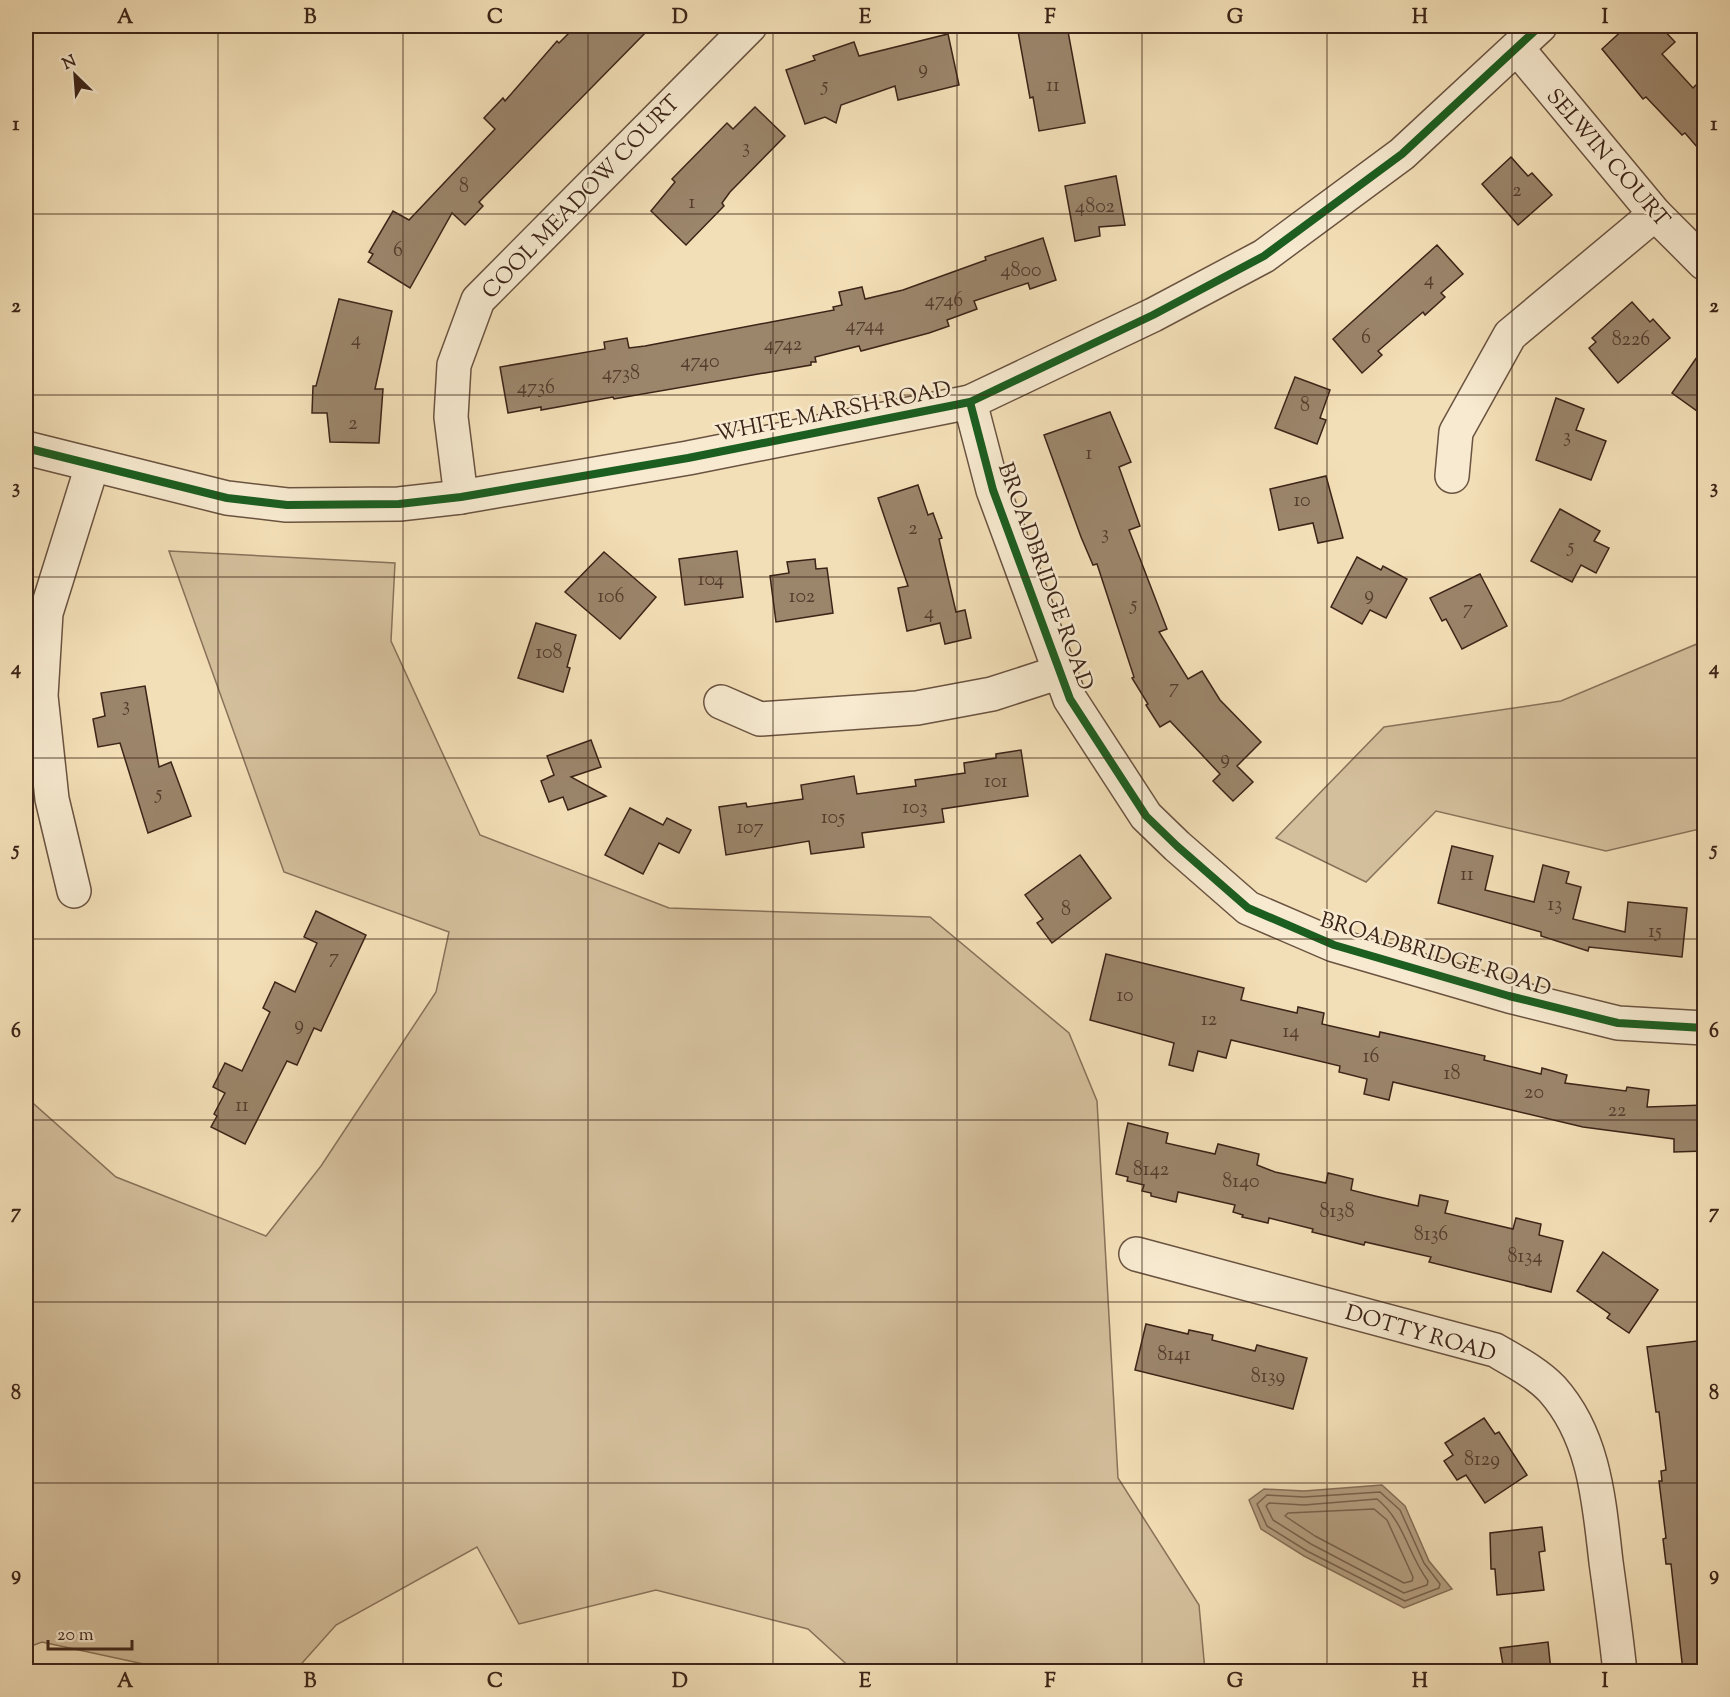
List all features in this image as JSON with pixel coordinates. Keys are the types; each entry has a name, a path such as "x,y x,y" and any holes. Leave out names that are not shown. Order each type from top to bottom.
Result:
{"street":[{"name":"COOL MEADOW COURT","path":"461,497 451,417 454,365 478,300 750,26"},
{"name":"WHITE MARSH ROAD","path":"26,448 227,498 287,505 399,504 461,497 688,458 970,402 1153,315 1264,256 1402,154 1540,26"},
{"name":"SELWIN COURT","path":"1517,48 1655,214 1704,263"},
{"path":"1452,476 1456,432 1510,335 1655,214"},
{"name":"BROADBRIDGE ROAD","path":"970,402 993,489 1070,699 1146,816 1248,908 1334,945 1509,996 1618,1023 1704,1028"},
{"path":"74,891 52,799 41,696 46,613 92,466"},
{"path":"721,702 760,719 917,708 992,694 1060,672"},
{"name":"DOTTY ROAD","path":"1136,1254 1495,1350 1525,1367 1551,1388 1581,1434 1591,1462 1599,1499 1620,1671"}],"shaded area":[{"path":"169,551 395,563 391,641 480,835 669,908 930,917 1069,1033 1097,1101 1118,1478 1199,1605 1205,1671 854,1671 808,1629 656,1590 519,1624 477,1547 336,1625 295,1671 176,1671 42,1642 26,1648 26,1097 116,1177 266,1236 321,1166 436,992 449,932 284,872"},
{"path":"1704,641 1704,828 1606,851 1436,811 1366,882 1276,838 1384,727 1561,701"}],"water":[{"path":"1382,1485 1405,1506 1429,1561 1452,1589 1404,1608 1304,1556 1261,1529 1249,1500 1264,1489 1304,1491"}],"building":[{"path":"576,26 652,26 479,202 483,206 465,225 452,213 410,288 368,262 373,254 369,252 393,211 409,220 495,129 484,118 503,98 505,101 557,41 559,43"},
{"path":"1017,26 1067,26 1085,123 1039,131 1033,97 1030,98"},
{"path":"1627,26 1660,26 1675,42 1662,54 1693,88 1704,77 1704,155 1685,133 1682,135 1646,97 1643,99 1602,49"},
{"path":"948,34 959,85 898,100 895,86 841,105 836,123 825,117 805,124 786,70 815,60 813,56 854,42 859,56"},
{"path":"755,107 785,136 730,192 722,203 724,206 686,245 651,211 675,182 672,179 727,123 733,129"},
{"path":"1511,157 1528,176 1532,173 1552,195 1518,225 1482,184"},
{"path":"1116,176 1125,225 1099,227 1100,236 1075,241 1065,186"},
{"path":"1043,238 1056,280 1030,289 1028,283 974,301 977,309 947,320 949,326 929,333 861,351 859,346 815,357 816,362 811,362 811,365 614,399 613,397 541,410 541,407 508,413 500,367 605,349 604,342 627,338 629,348 645,346 834,310 833,307 842,305 839,292 862,287 865,299 903,290 986,260 985,257"},
{"path":"1437,245 1463,274 1441,293 1445,297 1425,315 1423,312 1378,351 1382,355 1362,373 1333,339"},
{"path":"339,299 392,311 375,389 383,389 379,443 330,442 327,413 312,413 313,386 316,386"},
{"path":"1632,302 1650,322 1653,319 1670,338 1618,383 1589,348 1596,342 1592,338"},
{"path":"1704,347 1704,416 1672,393"},
{"path":"1295,377 1330,390 1320,418 1326,420 1317,444 1275,428"},
{"path":"1556,398 1584,409 1576,430 1606,441 1591,480 1536,460"},
{"path":"1110,412 1131,462 1119,467 1140,526 1129,530 1167,629 1159,632 1188,679 1202,671 1220,700 1261,742 1237,766 1253,782 1233,801 1213,781 1220,774 1170,721 1160,727 1132,678 1134,677 1097,564 1093,565 1081,537 1044,435"},
{"path":"1326,476 1343,538 1318,543 1313,523 1279,530 1270,489"},
{"path":"918,485 928,515 933,513 942,538 939,539 956,612 965,610 971,638 945,644 940,623 907,631 898,588 908,586 878,498"},
{"path":"1560,509 1600,531 1594,541 1609,548 1596,573 1581,565 1572,582 1531,561"},
{"path":"737,551 743,597 685,605 679,559"},
{"path":"604,552 656,597 620,639 565,592"},
{"path":"1357,557 1381,570 1383,566 1407,579 1386,618 1370,610 1362,624 1331,607"},
{"path":"815,559 816,569 827,568 833,613 776,622 770,576 789,573 787,562"},
{"path":"1480,574 1507,626 1462,649 1446,619 1442,621 1430,598"},
{"path":"536,623 576,635 563,692 518,678"},
{"path":"145,686 159,767 171,762 191,816 148,833 120,743 98,747 93,719 105,716 101,693"},
{"path":"591,740 601,767 571,777 606,796 568,810 563,797 549,802 541,781 554,775 547,756"},
{"path":"1021,750 1028,796 942,809 944,822 862,833 864,847 811,854 809,841 726,855 719,807 746,803 747,807 803,799 801,785 854,776 857,794 916,786 915,780 965,773 964,763 996,758 996,754"},
{"path":"630,808 663,825 667,818 691,830 679,853 659,843 643,874 605,855"},
{"path":"1452,846 1493,856 1485,890 1534,902 1543,865 1569,872 1566,883 1581,887 1573,919 1625,932 1628,902 1687,908 1682,957 1589,947 1588,951 1541,936 1541,932 1438,903"},
{"path":"1080,855 1111,898 1052,943 1037,923 1043,919 1025,895"},
{"path":"316,911 366,935 321,1031 314,1028 297,1065 287,1061 245,1144 211,1127 217,1116 214,1114 225,1093 213,1087 225,1063 242,1071 270,1012 263,1008 275,982 295,992 317,943 304,937"},
{"path":"1106,954 1244,988 1241,1000 1297,1013 1298,1007 1324,1013 1322,1024 1379,1037 1380,1032 1429,1043 1485,1056 1484,1060 1541,1074 1542,1068 1567,1075 1565,1083 1626,1091 1627,1087 1649,1090 1647,1107 1704,1105 1704,1151 1674,1152 1674,1139 1583,1127 1393,1082 1389,1100 1364,1094 1367,1079 1339,1072 1340,1066 1231,1040 1226,1058 1198,1051 1193,1071 1169,1065 1174,1043 1090,1020"},
{"path":"1128,1123 1168,1133 1166,1143 1215,1154 1218,1144 1259,1154 1257,1165 1275,1172 1326,1183 1328,1173 1353,1179 1351,1190 1418,1206 1420,1195 1448,1201 1445,1213 1513,1229 1516,1218 1541,1224 1539,1235 1563,1241 1551,1292 1429,1262 1431,1257 1365,1242 1364,1245 1269,1218 1268,1223 1242,1217 1243,1215 1233,1212 1235,1205 1178,1192 1176,1202 1151,1196 1151,1193 1142,1191 1144,1185 1127,1181 1128,1177 1116,1174"},
{"path":"1603,1252 1658,1290 1629,1333 1607,1318 1610,1314 1577,1291"},
{"path":"1146,1324 1188,1334 1189,1330 1213,1335 1212,1340 1255,1351 1257,1345 1307,1358 1293,1409 1135,1370"},
{"path":"1697,1341 1700,1367 1704,1367 1704,1671 1683,1671 1671,1564 1666,1564 1663,1539 1666,1538 1659,1481 1662,1481 1661,1471 1666,1470 1659,1412 1656,1412 1647,1347"},
{"path":"1484,1418 1495,1434 1499,1432 1527,1475 1485,1503 1466,1475 1457,1480 1444,1461 1453,1455 1445,1443"},
{"path":"1542,1527 1545,1551 1539,1552 1544,1590 1497,1595 1495,1569 1491,1569 1490,1533"},
{"path":"1548,1642 1551,1671 1504,1671 1500,1648"}],"cycle path":[{"path":"26,448 227,498 287,505 399,504 461,497 688,458 970,402 1153,315 1264,256 1402,154 1540,26"},
{"path":"970,402 993,490 1070,699 1146,816 1248,908 1334,945 1509,996 1618,1023 1704,1028"}]}
